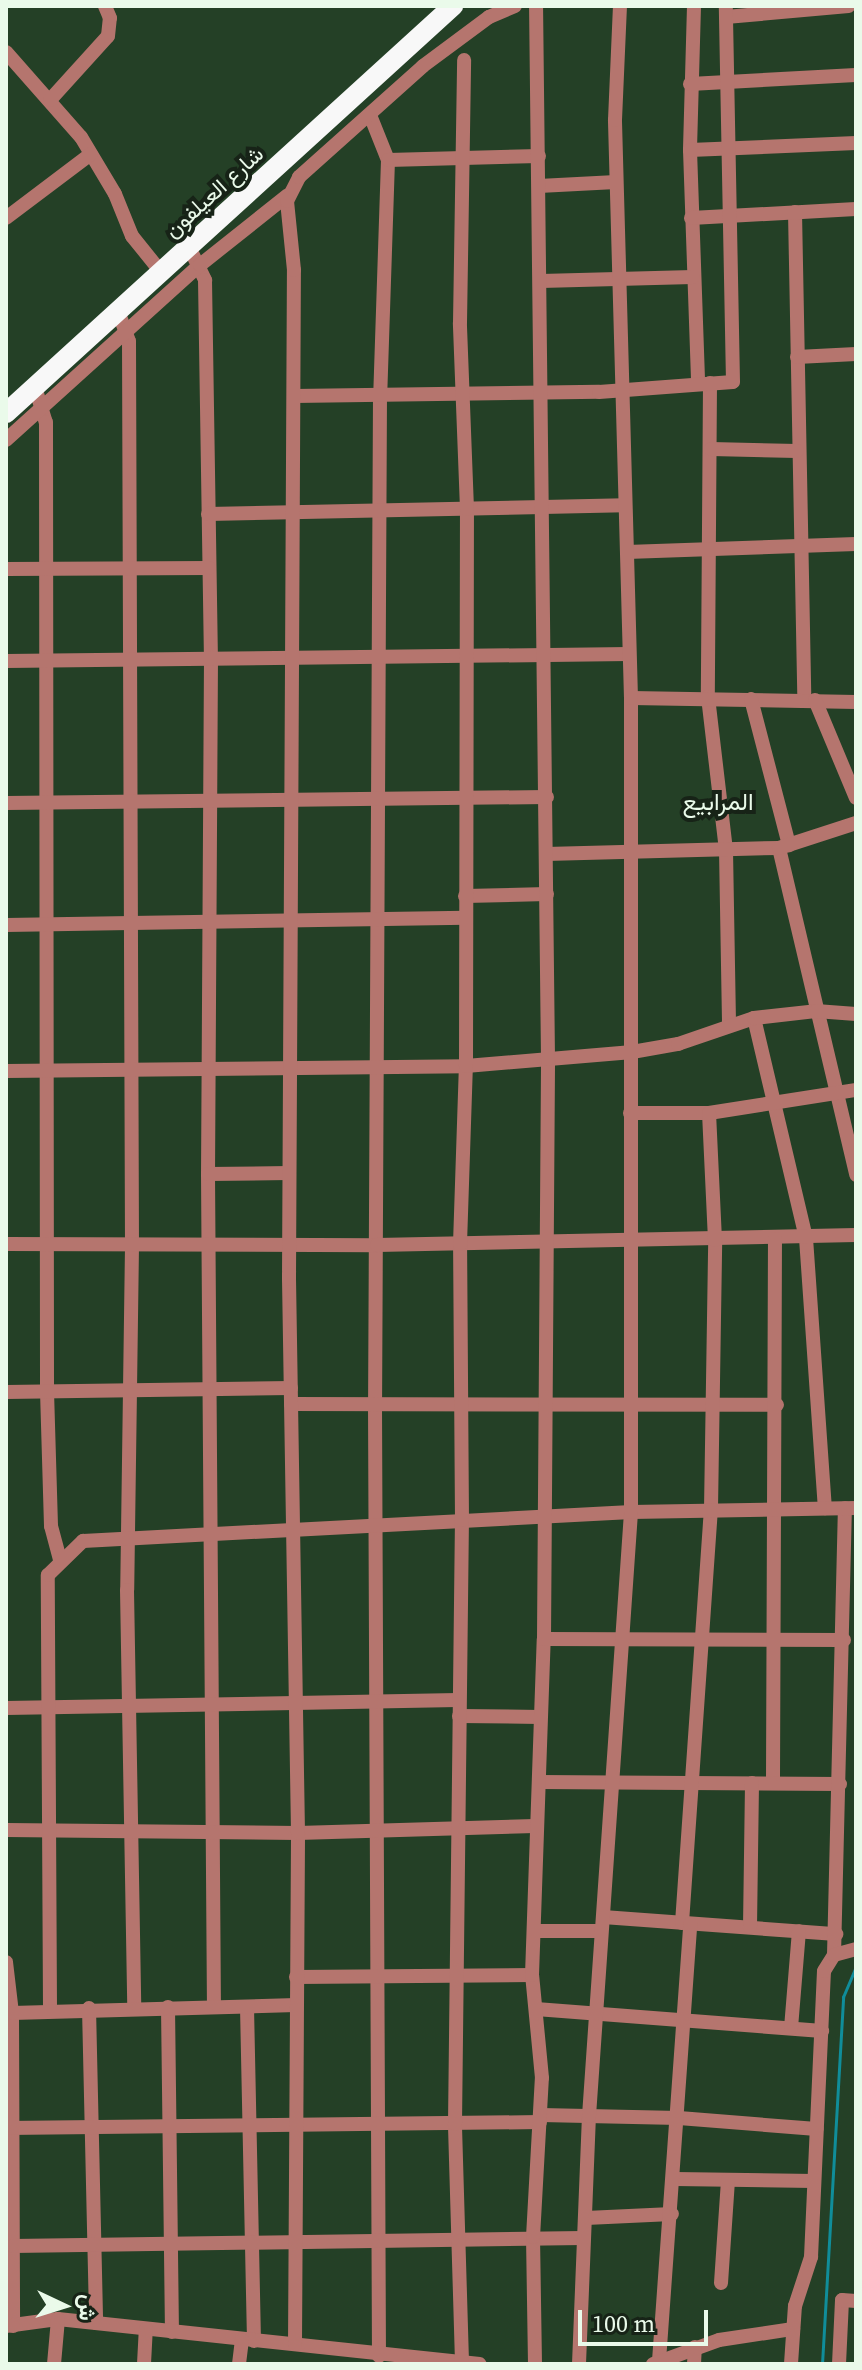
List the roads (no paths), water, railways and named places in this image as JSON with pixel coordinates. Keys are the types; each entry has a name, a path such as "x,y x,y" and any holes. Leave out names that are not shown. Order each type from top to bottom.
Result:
{"highway":[{"name":"شارع العيلفون","path":"6,413 39,397 118,311 453,6"}],"street":[{"path":"50,100 108,36 110,18 105,6"},
{"path":"6,440 39,397 127,331 200,265 288,195 299,177 423,66 489,17 515,6"},
{"path":"535,2364 533,2237 541,2118 532,1975 544,1639 548,1059 545,506 536,6"},
{"path":"579,2364 589,2116 625,1637 631,1512 631,698 616,182 620,6"},
{"path":"694,6 690,84 693,277 711,449 708,697 726,850 729,1024"},
{"path":"294,396 623,389 736,379 728,215 726,12 849,6"},
{"path":"6,52 50,100 91,154 132,236 161,272"},
{"path":"462,2362 455,2124 458,1975 456,1829 462,1520 460,1244 466,1066 464,800 467,509 460,323 464,60"},
{"path":"690,84 856,75"},
{"path":"370,115 388,160 380,395 383,655 375,1405 378,1524 379,2356"},
{"path":"690,150 856,143"},
{"path":"6,218 91,154"},
{"path":"388,160 539,156"},
{"path":"539,186 616,182"},
{"path":"288,195 294,270 295,515 289,1173 298,1833 293,2126 295,2344"},
{"path":"691,218 856,209"},
{"path":"795,212 799,545 809,700 856,798"},
{"path":"189,247 200,265 211,657 213,921 208,1174 214,2006"},
{"path":"541,281 693,277"},
{"path":"118,311 127,331 130,803 127,925 132,1246 128,1706 134,2006"},
{"path":"797,357 856,354"},
{"path":"39,397 47,661 47,1391 51,1526 60,1559"},
{"path":"711,449 797,451"},
{"path":"208,514 295,515 624,505"},
{"path":"627,552 856,544"},
{"path":"6,569 209,568"},
{"path":"6,661 295,655 629,654"},
{"path":"631,698 856,702"},
{"path":"751,699 816,1011 853,1149 856,1175"},
{"path":"6,803 210,804 547,797"},
{"path":"546,854 632,856 784,847 856,823"},
{"path":"465,896 547,894"},
{"path":"6,925 381,922 466,918"},
{"path":"6,1071 466,1066 632,1052 678,1044 729,1024 754,1018 816,1011 856,1014"},
{"path":"754,1018 771,1102 806,1238 825,1508"},
{"path":"630,1113 709,1113 856,1090"},
{"path":"709,1113 715,1240 711,1509 691,1780 679,2118 656,2362 695,2347 793,2329"},
{"path":"208,1174 289,1173"},
{"path":"6,1244 377,1245 856,1235"},
{"path":"773,1781 771,1639 777,1405 775,1239"},
{"path":"6,1392 291,1388"},
{"path":"291,1404 630,1402 777,1405"},
{"path":"50,2008 48,1575 60,1559 83,1541 128,1535 544,1519 631,1512 851,1508 844,1640 849,1766 840,1784 834,1955 824,1971 811,2257 793,2329 791,2364"},
{"path":"544,1639 844,1640"},
{"path":"6,1708 212,1707 458,1700"},
{"path":"459,1716 540,1717"},
{"path":"539,1782 691,1780 840,1784"},
{"path":"750,1927 752,1783"},
{"path":"6,1830 298,1833 535,1826"},
{"path":"534,1931 602,1924 686,1923 836,1934"},
{"path":"791,2028 799,1931"},
{"path":"834,1955 856,1949"},
{"path":"6,1962 12,2013 8,2128 13,2246 10,2326 58,2319 295,2344 331,2357 379,2356 424,2362 480,2364"},
{"path":"296,1977 532,1975"},
{"path":"12,2013 50,2008 296,2005"},
{"path":"168,2007 172,2332"},
{"path":"239,2364 248,2340 247,2007"},
{"path":"89,2008 91,2242 96,2323"},
{"path":"536,2009 822,2031"},
{"path":"8,2128 455,2124 589,2116 679,2118 817,2129"},
{"path":"675,2179 814,2181"},
{"path":"721,2283 728,2180"},
{"path":"586,2218 672,2214"},
{"path":"13,2246 91,2242 170,2247 583,2238"},
{"path":"839,2364 842,2300 856,2301"},
{"path":"54,2364 58,2319"},
{"path":"144,2364 146,2329"},
{"path":"694,2364 695,2347"}],"waterway":[{"path":"822,2364 843,1997 856,1967"}],"district":[{"name":"المرابيع","path":"718,802"}]}
